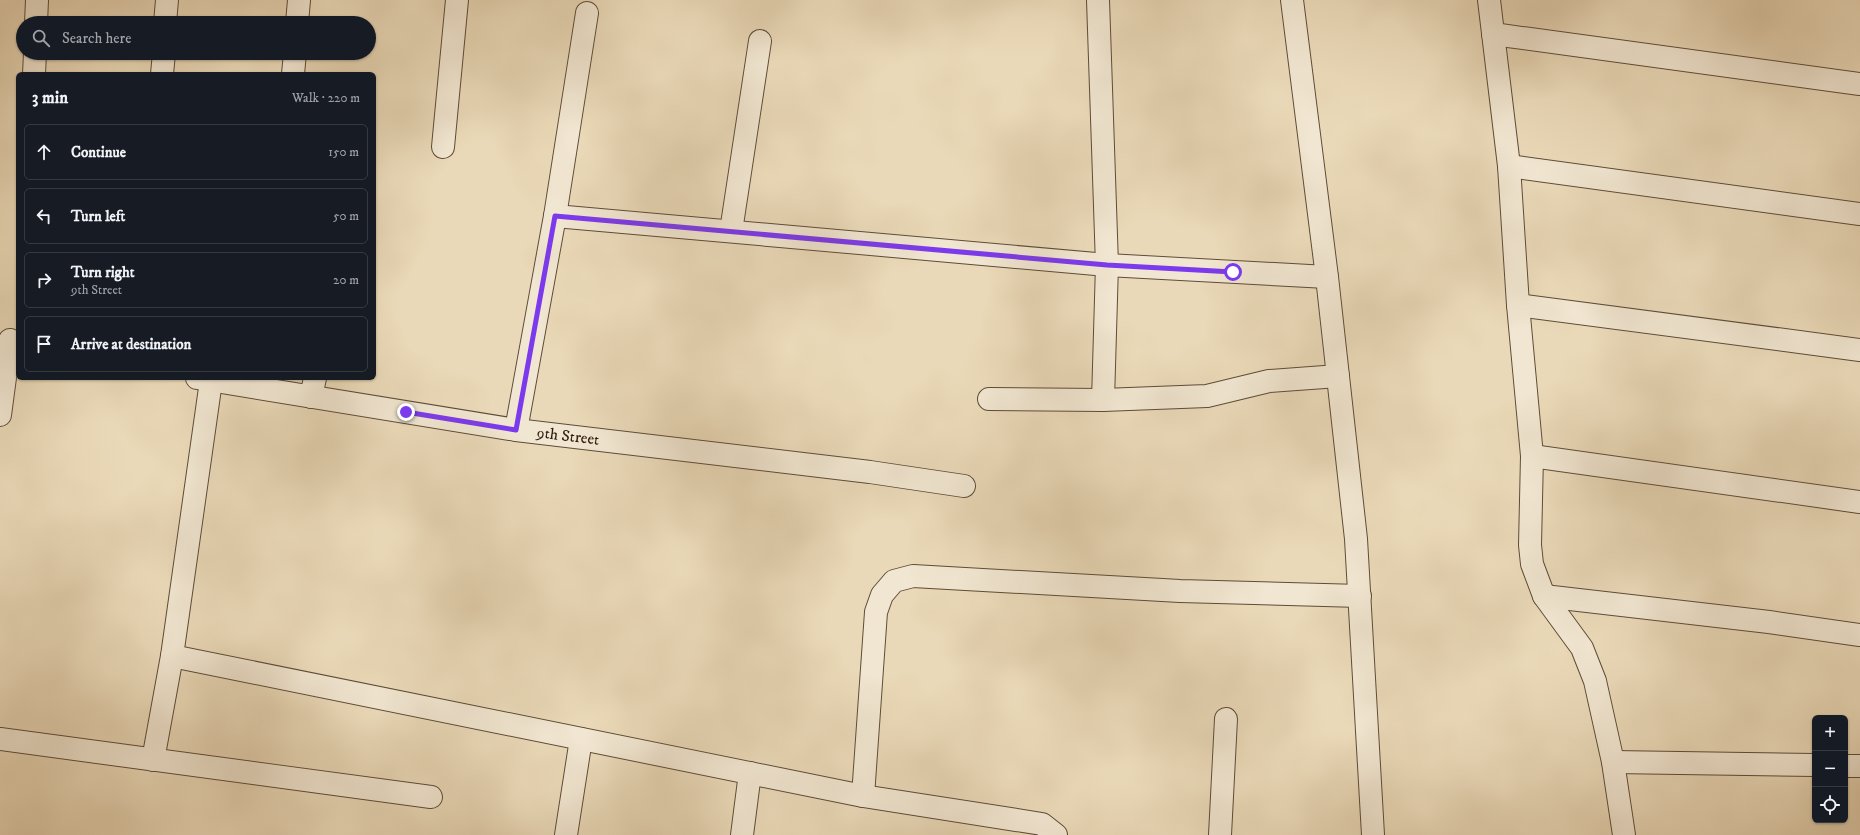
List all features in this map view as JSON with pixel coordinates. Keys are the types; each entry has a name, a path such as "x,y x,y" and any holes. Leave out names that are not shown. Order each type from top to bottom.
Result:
{"street":[{"path":"36,16 37,0"},
{"path":"166,16 167,0"},
{"path":"298,16 299,0"},
{"path":"443,147 457,0"},
{"path":"1098,0 1107,265 1103,400"},
{"path":"1292,0 1327,277 1356,539 1373,835"},
{"path":"1489,0 1509,166 1518,305 1532,456 1532,564 1544,596 1582,648 1595,681 1613,762 1624,835"},
{"path":"516,430 555,216 587,13"},
{"path":"1493,34 1860,84"},
{"path":"731,232 760,41"},
{"path":"34,72 35,60"},
{"path":"162,72 163,60"},
{"path":"293,72 294,60"},
{"path":"1509,166 1860,214"},
{"path":"555,216 1107,265 1327,277"},
{"path":"1518,305 1860,350"},
{"path":"0,415 9,340"},
{"path":"989,399 1103,400 1208,396 1269,381 1338,376"},
{"path":"153,760 172,656 204,380"},
{"name":"9th Street","path":"216,380 313,388 516,430 870,472 964,486"},
{"path":"1532,456 1860,502"},
{"path":"863,796 876,612 882,595 894,581 913,576 1180,591 1360,596"},
{"path":"1544,596 1769,622 1860,636"},
{"path":"172,656 863,796 1042,824 1056,835"},
{"path":"1220,835 1226,719"},
{"path":"566,835 581,739"},
{"path":"0,740 431,797"},
{"path":"1613,762 1812,765"},
{"path":"1848,766 1860,766"},
{"path":"742,835 750,773"}],"route":[{"path":"406,412 516,430 555,216 1107,265 1233,272"}]}
